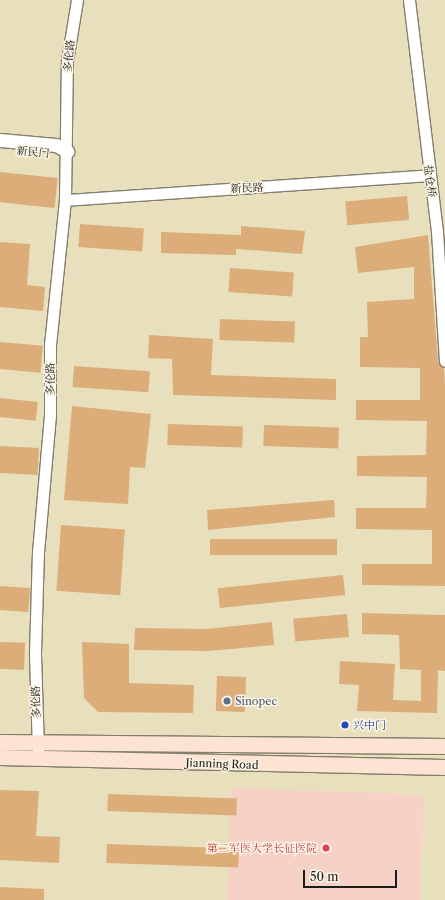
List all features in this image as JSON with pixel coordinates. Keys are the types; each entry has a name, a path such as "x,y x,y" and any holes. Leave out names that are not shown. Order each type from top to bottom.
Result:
{"main road":[{"name":"Jianning Road","path":"0,742 445,746"},
{"name":"Jianning Road","path":"0,757 445,767"}],"street":[{"name":"多伦路","path":"38,758 34,652 38,552 50,416 50,345 65,200 67,61 77,0"},
{"name":"盐仓桥","path":"409,0 428,175 437,231 445,361"},
{"path":"0,140 56,145 66,151"},
{"name":"新民门","path":"0,149 54,154 66,151"},
{"name":"新民路","path":"65,200 428,175"}],"shaded area":[{"name":"第二军医大学长征医院","path":"231,788 424,795 420,900 227,900"}],"building":[{"path":"0,172 58,178 55,208 0,202"},
{"path":"407,196 409,220 347,225 345,201"},
{"path":"80,224 144,228 142,251 78,247"},
{"path":"241,226 305,231 302,254 236,249 236,255 161,253 161,232 241,235"},
{"path":"428,235 438,361 444,368 445,386 445,586 362,585 362,564 432,564 432,530 356,529 356,508 426,508 427,477 357,476 357,456 426,455 427,421 356,420 356,400 420,400 420,368 360,367 360,337 368,337 367,302 414,299 414,267 358,273 355,247"},
{"path":"0,242 30,244 27,285 45,287 43,311 0,307"},
{"path":"230,268 294,272 292,296 228,292"},
{"path":"220,319 295,322 294,343 219,340"},
{"path":"149,335 213,339 211,375 336,379 336,400 173,395 172,359 148,358"},
{"path":"0,342 43,346 40,373 0,369"},
{"path":"74,366 150,371 148,392 73,387"},
{"path":"0,398 38,402 36,421 0,417"},
{"path":"72,406 151,414 145,468 130,467 128,504 64,500"},
{"path":"168,424 243,427 242,448 167,445"},
{"path":"264,425 339,428 338,449 263,446"},
{"path":"0,446 39,448 38,475 0,473"},
{"path":"334,500 335,517 208,530 207,510"},
{"path":"61,525 125,529 120,595 56,591"},
{"path":"210,539 337,539 337,555 210,555"},
{"path":"343,575 345,595 220,608 218,588"},
{"path":"0,586 30,588 28,612 0,610"},
{"path":"362,613 445,615 445,671 438,670 437,713 357,711 359,685 339,684 340,661 395,664 393,700 421,701 421,670 400,669 399,635 362,634"},
{"path":"347,614 349,637 295,642 293,619"},
{"path":"272,622 274,645 209,651 134,650 135,628 207,629"},
{"path":"0,642 25,643 24,670 0,669"},
{"path":"82,642 129,644 129,683 194,685 193,713 98,712 84,698"},
{"path":"217,676 246,677 245,712 216,711"},
{"path":"0,790 39,791 36,836 60,837 59,863 0,860"},
{"path":"108,794 237,799 236,815 107,811"},
{"path":"107,844 239,849 238,868 106,863"},
{"path":"0,887 44,889 44,900 0,900"}],"place":[{"name":"Sinopec","path":"227,701"},
{"name":"兴中门","path":"345,725"},
{"name":"第二军医大学长征医院","path":"326,848"}]}
